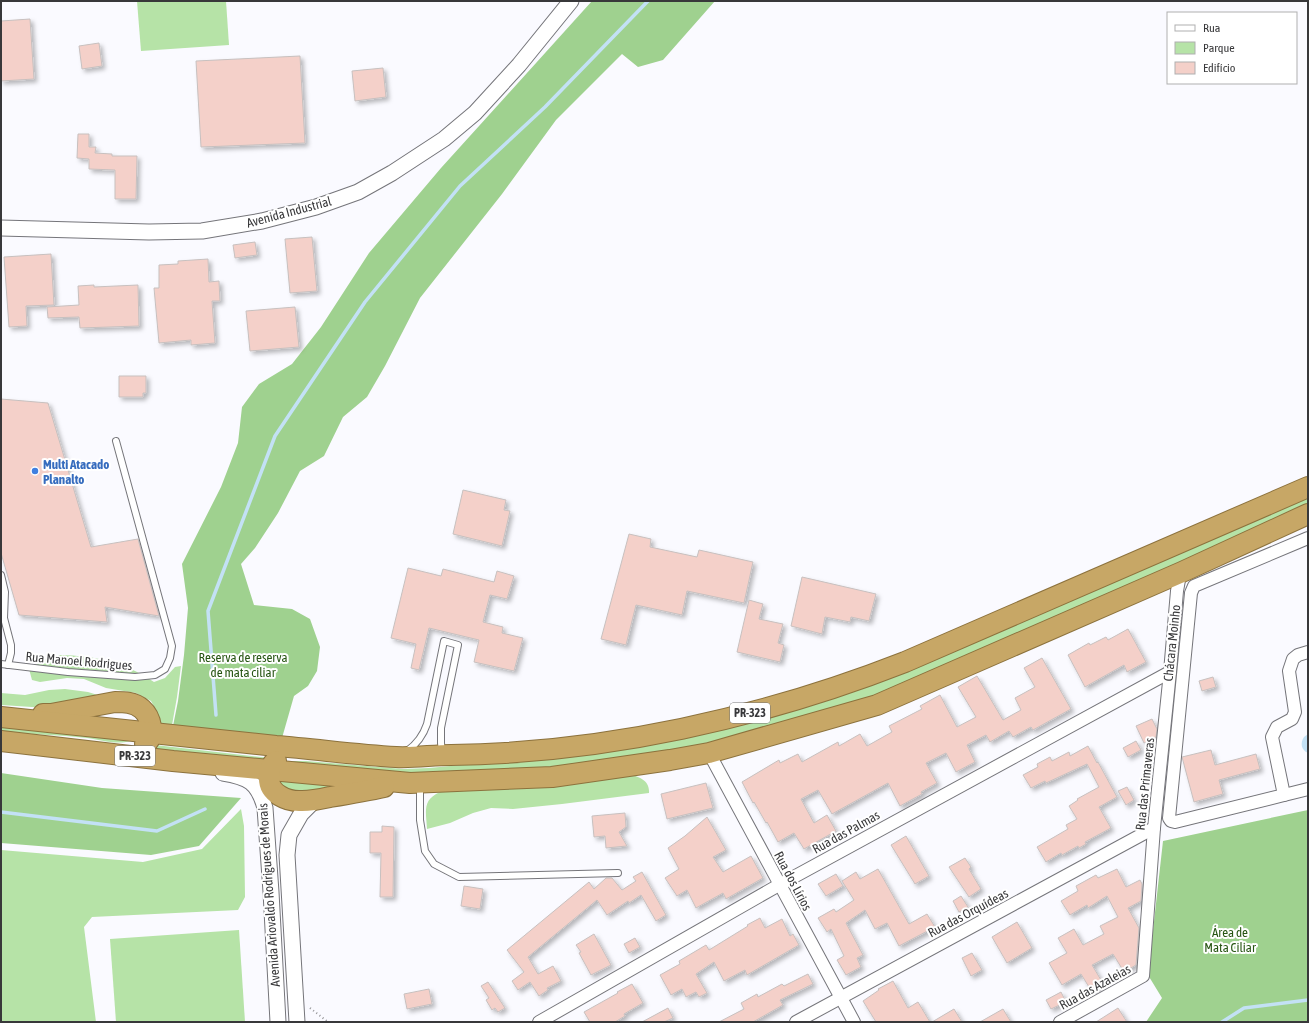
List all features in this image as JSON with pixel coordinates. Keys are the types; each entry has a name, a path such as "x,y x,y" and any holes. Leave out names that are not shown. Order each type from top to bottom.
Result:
{"highway":[{"name":"PR-323","path":"1,717 151,734 398,757 492,754 542,750 639,737 741,715 816,694 868,677 1308,487"},
{"name":"PR-323","path":"1,741 173,761 415,782 552,777 670,760 709,753 877,705 1160,582 1308,514"},
{"path":"1,712 51,714 115,702 125,702 142,708 149,717 151,734 148,742 136,748 96,751"},
{"path":"398,757 285,758 273,763 270,770 270,786 279,795 287,799 302,802 415,782"}],"street":[{"name":"Avenida Industrial","path":"1,228 149,232 202,231 262,221 316,207 358,192 381,180 444,139 475,113 519,65 571,1"},
{"name":"Chácara Moinho","path":"1284,795 1175,822 1171,821 1169,818 1191,592 1194,586 1308,538"},
{"name":"Rua das Primaveras","path":"1143,976 1154,828 1177,586 1182,572"},
{"path":"1160,582 1177,595"},
{"path":"1308,652 1298,655 1293,659 1289,671 1295,712 1292,720 1277,727 1272,737 1284,795 1308,789"},
{"name":"Rua das Palmas","path":"539,1022 779,885 1170,672"},
{"name":"Rua dos Lírios","path":"709,753 854,1022"},
{"name":"Avenida Ariovaldo Rodrigues de Morais","path":"173,761 179,766 239,775 256,785 261,795 265,808 280,892 297,1022"},
{"name":"Avenida Ariovaldo Rodrigues de Morais","path":"278,1022 280,892 289,835 301,814 316,800"},
{"name":"Rua das Orquídeas","path":"796,1022 1154,828"},
{"name":"Rua das Azaleias","path":"1060,1022 1143,976"}],"lane":[{"name":"Rua Manoel Rodrigues","path":"1,664 115,677 155,675 165,669 170,658 172,646 116,441"},
{"path":"1,575 5,592 2,619 11,645 8,665"},
{"path":"398,757 413,746 423,735 444,641 458,645 441,728 441,747 444,755"},
{"path":"415,782 425,851 434,864 459,877 618,873"}],"green space":[{"path":"137,1 226,1 229,45 141,51"},
{"name":"Reserva de reserva de mata ciliar","path":"592,1 715,1 663,60 638,67 622,54 556,120 502,194 420,298 385,366 367,397 343,417 324,456 300,471 278,513 255,548 241,564 254,605 292,609 310,619 320,647 317,671 308,686 294,696 282,738 173,726 184,655 188,608 182,564 221,487 238,443 242,407 259,384 292,364 321,327 369,253 441,168"},
{"path":"1308,498 1308,507 915,679 851,704 742,734 678,750 555,769 436,776 284,766 294,761 306,761 403,769 429,768 503,761 675,738 1181,553"},
{"path":"52,655 80,656 105,660 130,668 154,682 165,678 175,667 181,666 172,725 159,724 157,712 151,701 136,693 106,688 84,679 67,678 40,682 32,680 29,669"},
{"path":"65,689 88,692 104,697 57,708 1,705 1,693 25,695 49,690"},
{"path":"1,724 133,740 116,743 87,738 1,732"},
{"path":"155,745 270,758 263,763 153,752"},
{"path":"1,773 102,788 241,798 199,846 151,855 1,843"},
{"path":"629,774 646,782 649,793 513,809 491,808 473,813 450,823 427,829 426,807 430,799 440,792 536,786"},
{"path":"276,776 365,783 323,792 286,791"},
{"path":"241,809 244,826 245,897 238,910 92,917 84,927 96,1022 1,1022 1,850 143,862 202,849"},
{"name":"Área de Mata Ciliar","path":"1308,810 1308,1022 1146,1022 1162,998 1148,975 1163,841"},
{"path":"239,930 245,1022 116,1022 110,939"}],"water":[{"path":"1308,734 1308,753 1304,750 1302,744 1304,737"}],"building":[{"path":"30,19 34,79 1,81 1,21"},
{"path":"99,43 102,66 82,69 79,46"},
{"path":"300,56 305,143 201,147 196,61"},
{"path":"383,68 386,97 355,101 352,71"},
{"path":"78,134 89,134 89,147 96,147 95,153 112,154 112,156 137,156 136,199 115,199 115,170 89,169 89,159 77,158"},
{"path":"312,237 317,291 290,293 285,239"},
{"path":"255,242 257,255 235,258 233,245"},
{"path":"51,254 54,305 26,306 27,326 9,327 4,257"},
{"path":"208,259 209,282 219,281 220,301 212,301 215,343 191,345 191,340 159,343 154,288 159,288 159,265 178,264 178,261"},
{"path":"94,285 94,287 138,285 139,326 80,328 79,317 48,318 47,307 79,305 78,286"},
{"path":"295,307 299,347 250,351 246,311"},
{"path":"119,376 146,376 146,393 143,393 143,397 119,397"},
{"name":"Multi Atacado Planalto","path":"1,399 48,403 91,547 138,539 159,616 105,607 107,622 19,615 1,553"},
{"path":"463,490 506,500 504,510 510,511 502,546 453,534"},
{"path":"629,534 651,539 650,547 697,557 699,550 753,562 744,603 687,591 682,615 636,605 626,645 601,639"},
{"path":"408,568 441,576 443,569 494,582 497,571 514,576 507,599 490,595 483,622 503,627 502,633 523,638 514,671 474,662 479,640 429,628 419,670 411,668 416,644 391,638"},
{"path":"802,577 876,594 869,621 851,617 850,622 825,617 822,634 791,626"},
{"path":"749,600 763,604 759,619 783,624 778,643 784,645 780,662 737,652"},
{"path":"1128,629 1146,662 1127,672 1124,665 1085,687 1068,655 1089,643 1090,645 1106,637 1108,640"},
{"path":"1042,658 1071,709 1033,730 1031,727 1013,737 1009,731 990,742 986,735 967,745 975,762 956,772 946,753 926,763 937,783 921,792 922,794 900,806 888,783 832,814 818,790 801,799 814,823 827,815 836,831 804,849 794,833 778,842 767,822 766,823 754,802 753,803 742,782 779,760 780,763 798,754 802,762 838,742 839,746 860,734 867,746 892,732 889,726 922,709 920,706 940,695 957,727 976,717 958,687 977,676 1003,720 1021,710 1015,698 1035,687 1024,668"},
{"path":"1213,677 1216,687 1202,691 1199,681"},
{"path":"1152,719 1157,729 1156,737 1144,743 1136,726"},
{"path":"1136,741 1141,750 1128,757 1123,748"},
{"path":"1088,746 1117,797 1099,807 1111,828 1085,842 1086,844 1079,848 1078,846 1062,855 1061,853 1046,862 1037,847 1068,829 1066,825 1077,819 1069,806 1078,800 1077,799 1099,787 1087,764 1046,783 1045,781 1031,788 1023,775 1038,767 1037,764 1050,757 1052,761 1069,752 1070,756"},
{"path":"1211,750 1215,765 1256,754 1260,769 1219,780 1223,794 1194,802 1182,757"},
{"path":"706,783 713,808 667,819 661,794"},
{"path":"1127,787 1134,800 1126,805 1118,791"},
{"path":"625,813 626,827 619,832 627,846 606,848 605,836 594,837 592,816"},
{"path":"707,817 726,850 713,857 723,872 751,856 763,878 726,899 723,893 696,908 687,890 677,896 665,878 679,869 668,848"},
{"path":"382,826 394,827 393,897 380,897 381,853 370,853 370,832 382,832"},
{"path":"906,836 929,876 915,884 891,845"},
{"path":"965,858 971,867 969,869 981,889 969,897 949,867"},
{"path":"878,869 909,924 927,914 935,927 899,946 887,923 875,929 865,910 846,923 863,955 857,958 861,967 846,975 837,960 844,956 831,929 827,932 818,918 834,909 836,912 854,900 842,881 856,872 860,879"},
{"path":"1117,869 1126,887 1140,880 1142,884 1141,901 1128,908 1139,928 1136,965 1124,972 1113,954 1092,965 1104,985 1092,992 1081,974 1062,985 1049,963 1067,953 1058,938 1074,929 1083,945 1104,934 1100,926 1118,917 1107,896 1088,908 1087,905 1070,915 1061,901 1078,891 1076,886 1096,875 1098,878"},
{"path":"642,872 666,915 656,921 641,895 629,903 628,901 607,915 597,900 528,957 538,974 553,966 561,981 547,988 548,990 539,996 530,982 518,990 512,981 524,972 507,950 589,882 594,889 606,878 612,878 622,890 636,881 633,877"},
{"path":"836,874 843,886 826,896 818,884"},
{"path":"464,886 483,889 480,909 461,906"},
{"path":"961,896 968,907 959,912 953,901"},
{"path":"760,918 765,928 782,919 790,936 793,934 799,945 747,975 745,970 724,981 714,962 696,974 707,993 699,997 696,992 686,997 682,989 671,995 660,975 680,964 679,961 706,945 709,950"},
{"path":"1017,922 1032,948 1007,963 992,937"},
{"path":"594,934 611,965 591,975 579,953 581,952 576,945"},
{"path":"635,938 640,947 629,953 624,944"},
{"path":"972,953 982,970 971,976 962,958"},
{"path":"808,974 813,984 780,1000 783,1005 753,1022 719,1022 744,1009 741,1003 757,994 758,997 782,984 784,986"},
{"path":"893,981 908,1008 918,1002 930,1022 876,1022 863,1001 879,990 878,989"},
{"path":"488,982 505,1008 498,1012 495,1008 492,1010 486,1000 489,998 481,986"},
{"path":"632,984 643,1003 624,1014 625,1016 615,1022 590,1022 584,1012"},
{"path":"429,989 432,1004 407,1009 404,994"},
{"path":"1061,992 1066,1002 1051,1009 1046,1000"},
{"path":"668,1008 673,1018 664,1022 642,1022"},
{"path":"1118,1008 1127,1022 1096,1022"},
{"path":"954,1009 962,1022 932,1022"},
{"path":"1003,1009 1011,1022 980,1022"}],"waterway":[{"path":"216,715 208,611 275,436 365,302 460,186 545,107 648,1"},
{"path":"1,812 157,831 205,809"},
{"path":"1222,1022 1244,1008 1308,1000"}],"place":[{"name":"Multi Atacado Planalto","path":"35,471"}]}
